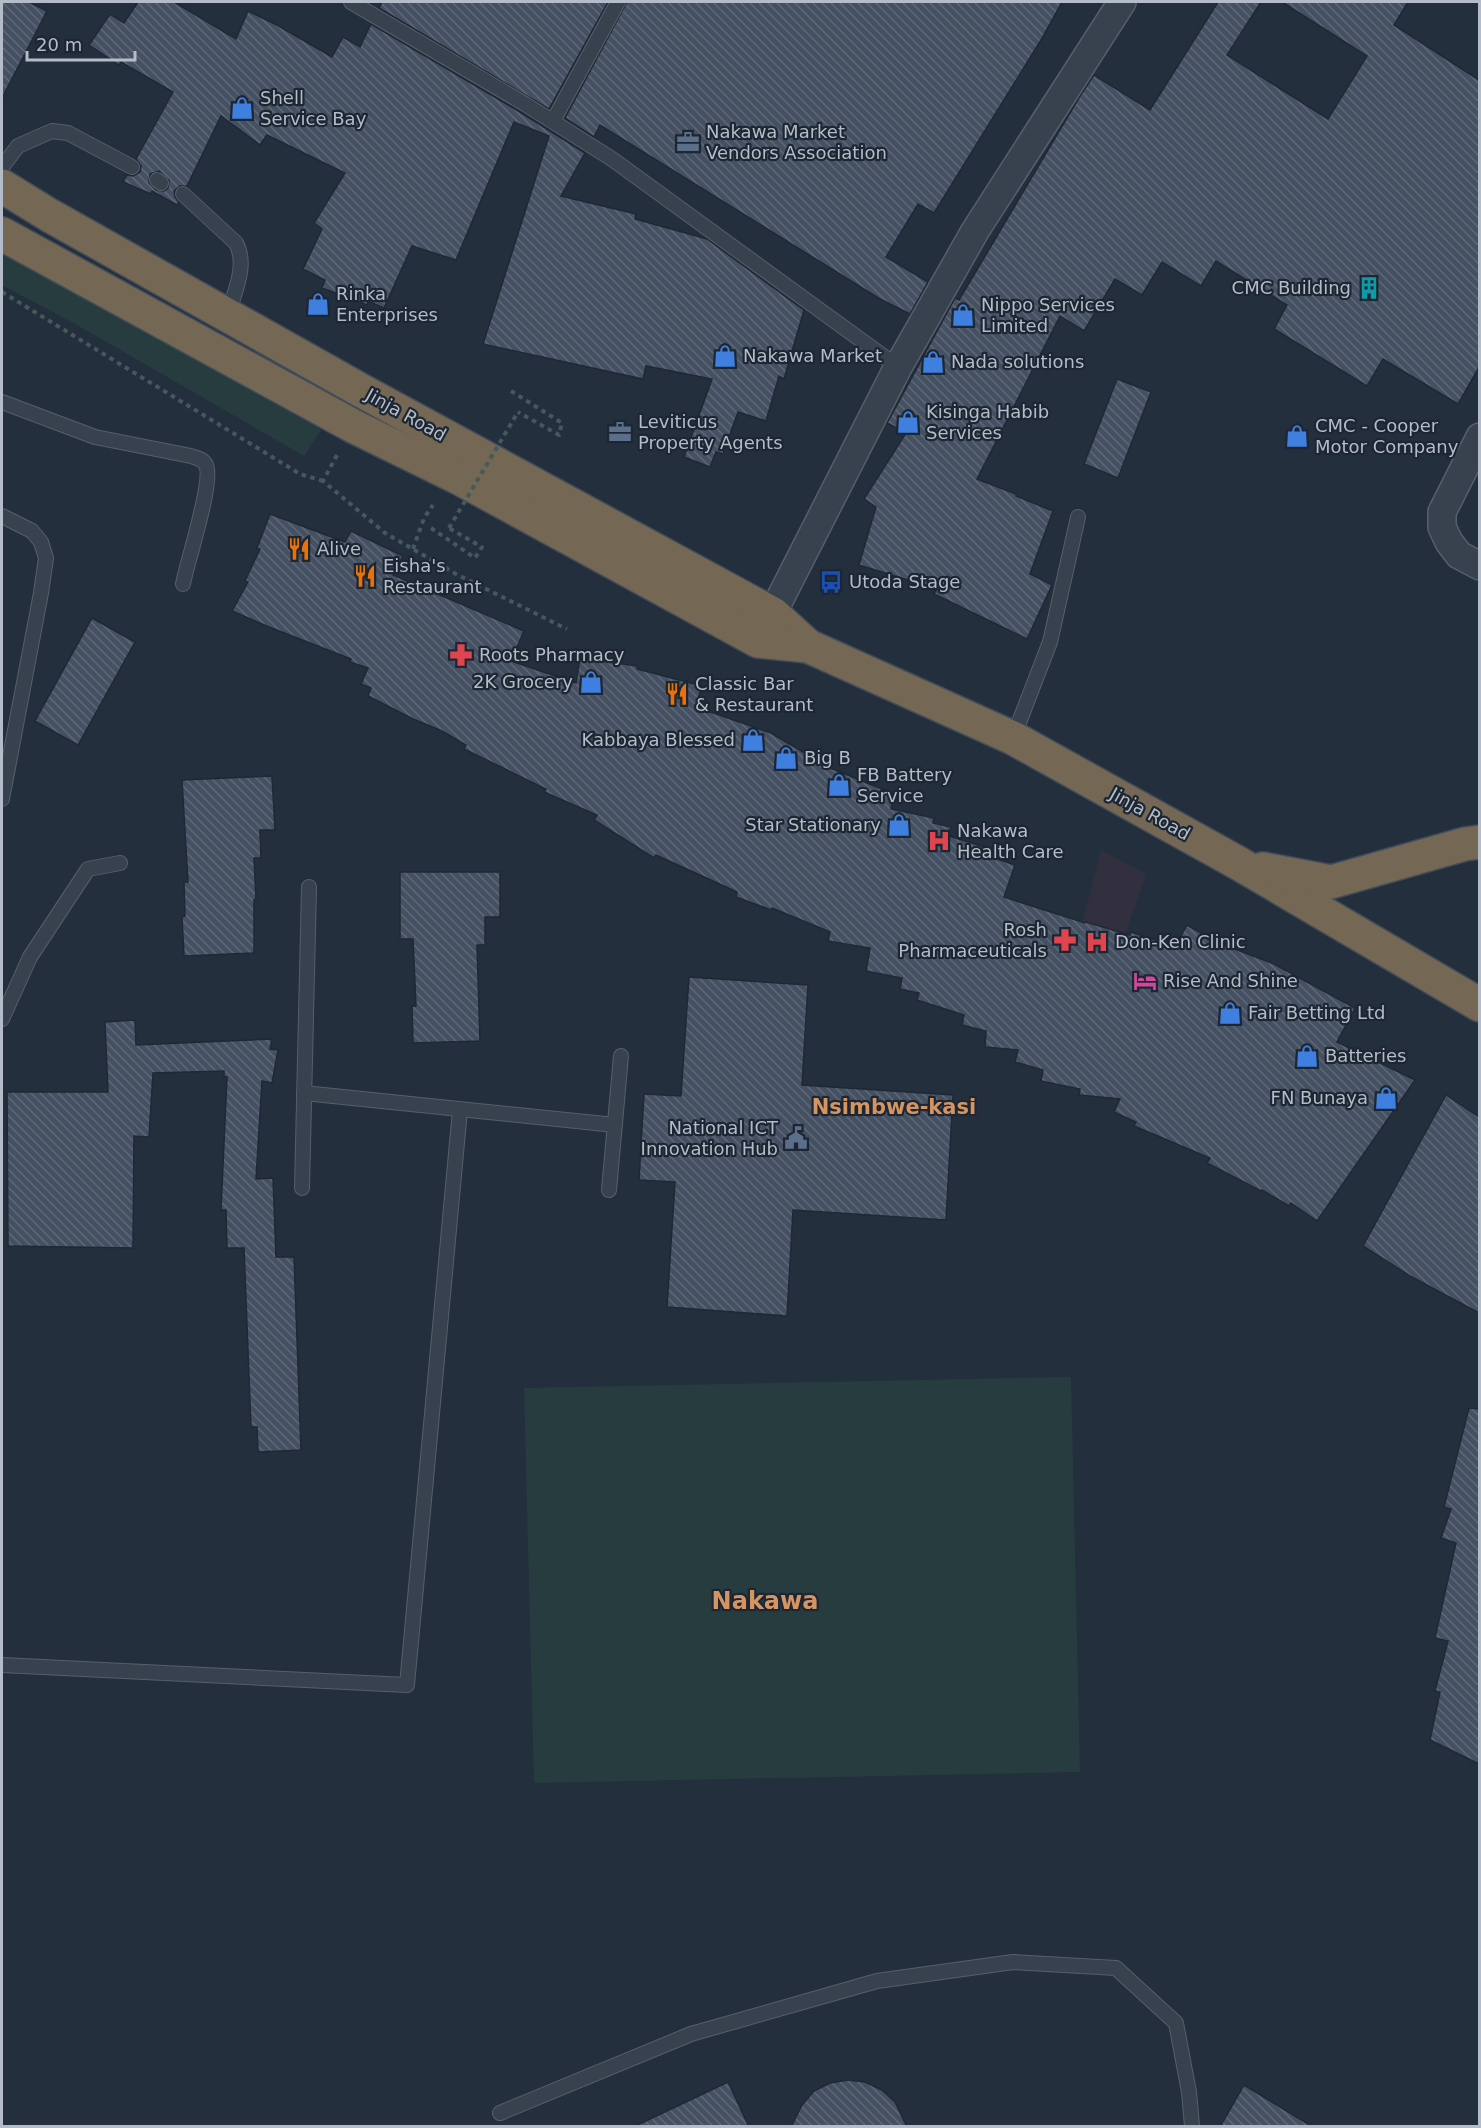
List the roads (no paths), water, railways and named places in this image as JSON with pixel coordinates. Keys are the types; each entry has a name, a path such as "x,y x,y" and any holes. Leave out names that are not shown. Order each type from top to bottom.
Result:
{"highway":[{"name":"Jinja Road","path":"2,186 49,215 383,402 765,628"},
{"name":"Jinja Road","path":"2,234 353,426 765,628 1014,738 1238,863 1479,1005"},
{"path":"1238,863 1331,882 1479,842"}],"street":[{"path":"765,628 898,367 975,231 1122,2"},
{"path":"1479,437 1442,512 1442,527 1449,542 1459,555 1479,566"}],"lane":[{"path":"351,2 553,121 612,159 898,367"},
{"path":"553,121 618,2"},
{"path":"2,167 18,146 52,132 68,133 132,167"},
{"path":"183,194 236,243 240,251 242,262 228,315"},
{"path":"2,402 95,437 191,456 206,463 208,471 206,490 183,584"},
{"path":"2,516 32,531 41,542 46,558 2,799"},
{"path":"1014,738 1050,642 1078,517"},
{"path":"2,1018 30,957 88,869 120,863"},
{"path":"302,1188 309,887"},
{"path":"609,1190 621,1056"},
{"path":"304,1093 615,1125"},
{"path":"2,1665 407,1685 460,1110"},
{"path":"500,2114 691,2034 877,1981 1013,1962 1116,1968 1176,2023 1189,2092 1192,2127"}],"place":[{"name":"Shell Service Bay","path":"242,108"},
{"name":"Nakawa Market Vendors Association","path":"688,142"},
{"name":"CMC Building","path":"1369,288"},
{"name":"Rinka Enterprises","path":"318,304"},
{"name":"Nippo Services Limited","path":"963,315"},
{"name":"Nakawa Market","path":"725,356"},
{"name":"Nada solutions","path":"933,362"},
{"name":"Kisinga Habib Services","path":"908,422"},
{"name":"Leviticus Property Agents","path":"620,432"},
{"name":"CMC - Cooper Motor Company","path":"1297,436"},
{"name":"Alive","path":"299,549"},
{"name":"Eisha's Restaurant","path":"365,576"},
{"name":"Utoda Stage","path":"831,582"},
{"name":"Roots Pharmacy","path":"461,655"},
{"name":"2K Grocery","path":"591,682"},
{"name":"Classic Bar & Restaurant","path":"677,694"},
{"name":"Kabbaya Blessed","path":"753,740"},
{"name":"Big B","path":"786,758"},
{"name":"FB Battery Service","path":"839,785"},
{"name":"Star Stationary","path":"899,825"},
{"name":"Nakawa Health Care","path":"939,841"},
{"name":"Rosh Pharmaceuticals","path":"1065,940"},
{"name":"Don-Ken Clinic","path":"1097,942"},
{"name":"Rise And Shine","path":"1145,981"},
{"name":"Fair Betting Ltd","path":"1230,1013"},
{"name":"Batteries","path":"1307,1056"},
{"name":"FN Bunaya","path":"1386,1098"},
{"name":"National ICT Innovation Hub","path":"796,1138"}],"district":[{"name":"Nsimbwe-kasi","path":"894,1107"},
{"name":"Nakawa","path":"765,1601"}]}
